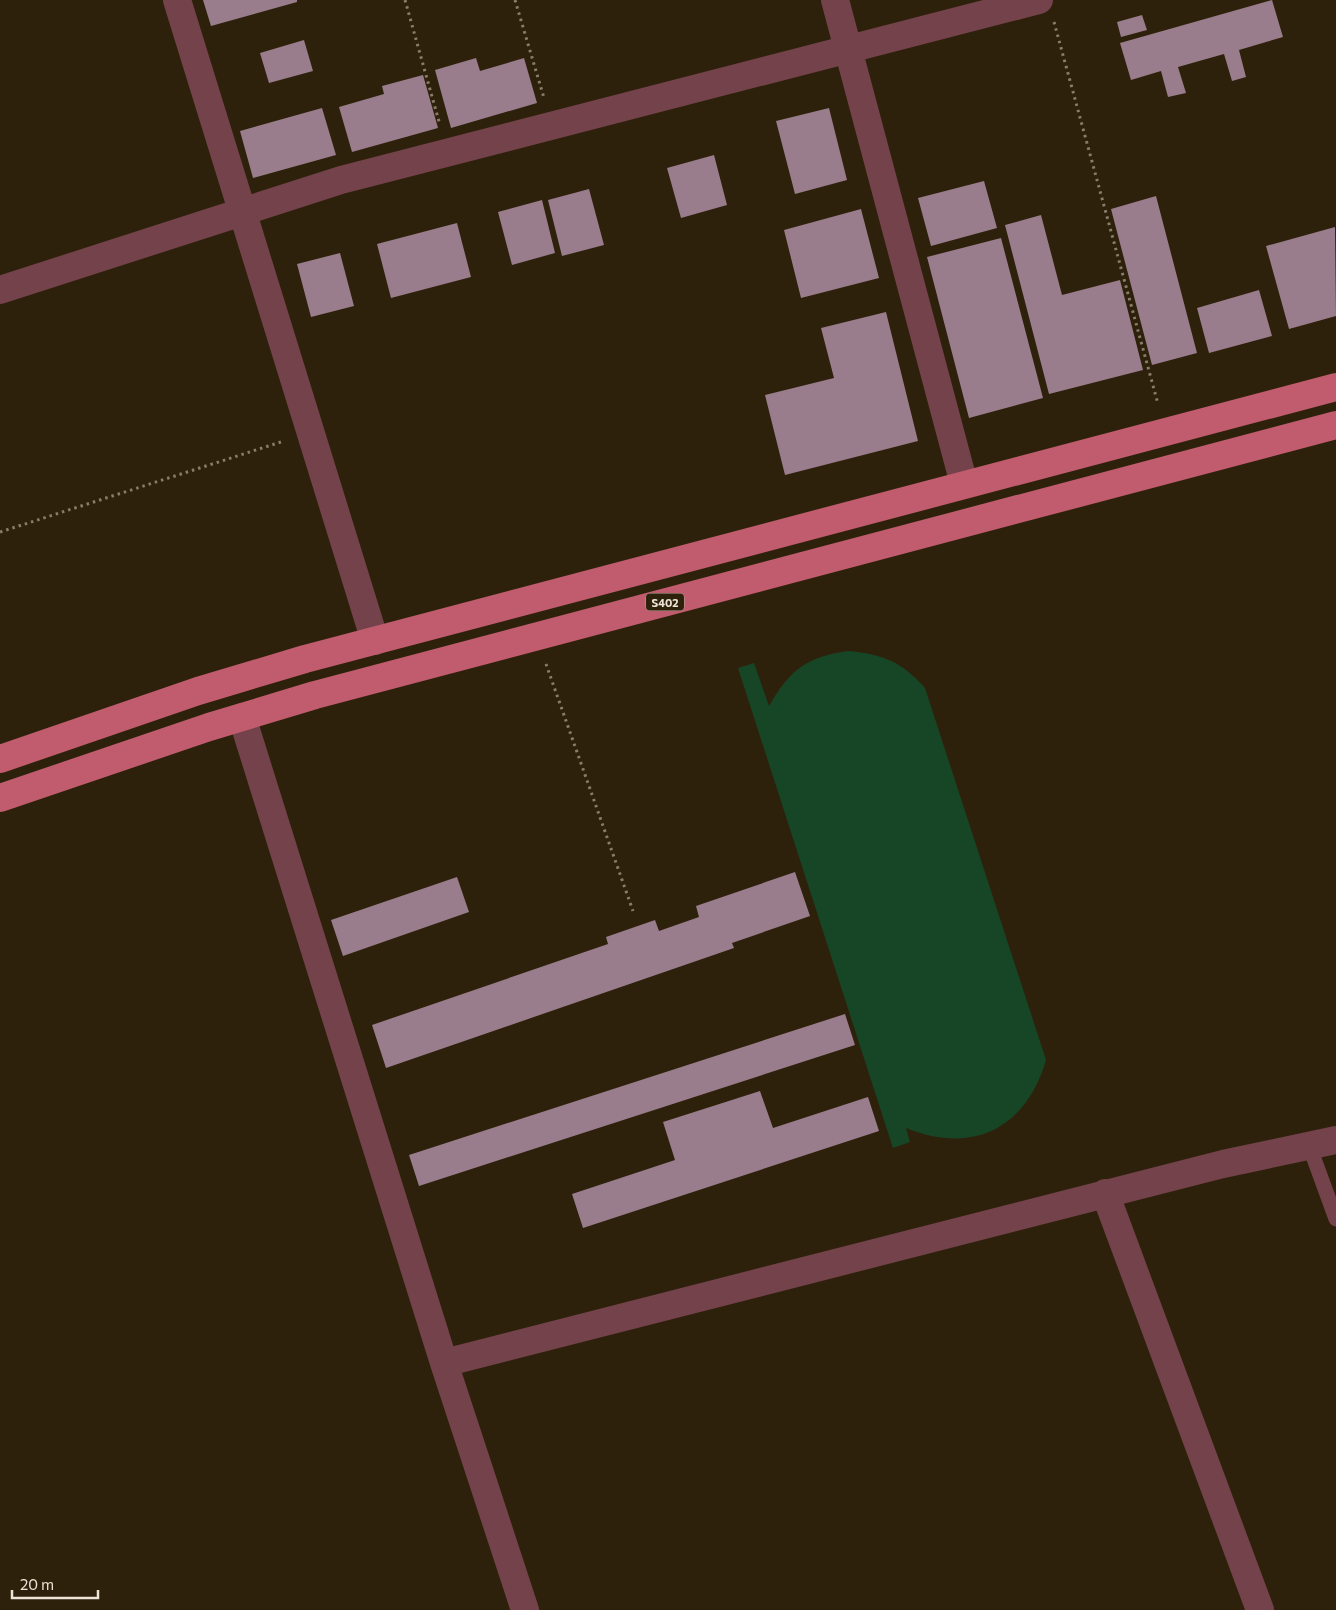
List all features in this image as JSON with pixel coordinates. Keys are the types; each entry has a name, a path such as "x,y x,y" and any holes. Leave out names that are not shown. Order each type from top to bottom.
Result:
{"main road":[{"path":"0,759 198,691 304,659 1336,387"},
{"name":"S402","path":"0,798 82,769 315,695 1336,425"}],"street":[{"path":"177,0 375,641"},
{"path":"835,0 964,484"},
{"path":"0,290 341,180 848,49 1046,10"},
{"path":"242,717 444,1363 525,1610"},
{"path":"444,1363 1223,1164 1336,1140"},
{"path":"1105,1194 1260,1610"}],"lane":[{"path":"1309,1145 1336,1219"}],"path":[{"path":"404,0 447,152"},
{"path":"515,0 552,125"},
{"path":"1046,10 1165,432"},
{"path":"0,532 310,432"},
{"path":"537,636 633,911"}],"green space":[{"path":"848,651 872,654 891,661 917,679 925,688 1046,1060 1037,1084 1025,1104 1010,1119 993,1130 974,1137 930,1136 906,1128 910,1142 893,1148 738,668 754,663 769,706 784,683 801,667 821,657"}],"building":[{"path":"203,0 297,0 297,2 211,26"},
{"path":"1272,0 1283,37 1239,50 1246,77 1232,81 1224,54 1178,67 1186,93 1168,97 1161,71 1131,80 1120,43"},
{"path":"1142,15 1147,30 1121,37 1117,22"},
{"path":"304,40 313,71 269,83 260,53"},
{"path":"476,58 480,71 524,58 537,103 451,128 435,70"},
{"path":"423,75 438,128 352,152 339,107 384,94 382,86"},
{"path":"322,108 336,155 253,178 240,131"},
{"path":"829,108 847,180 795,194 776,121"},
{"path":"714,155 727,205 681,218 667,168"},
{"path":"984,181 997,228 931,246 918,198"},
{"path":"589,189 604,245 562,256 548,200"},
{"path":"1156,196 1197,353 1152,365 1111,209"},
{"path":"542,200 555,253 512,265 498,212"},
{"path":"861,209 879,278 801,298 784,230"},
{"path":"1041,215 1062,295 1120,280 1143,370 1049,394 1005,225"},
{"path":"457,223 471,277 391,298 377,244"},
{"path":"1335,227 1336,316 1289,329 1266,246"},
{"path":"1001,238 1043,398 969,418 927,257"},
{"path":"340,253 354,306 311,317 297,264"},
{"path":"1259,290 1272,336 1209,353 1197,308"},
{"path":"886,312 918,441 785,475 765,395 834,378 821,328"},
{"path":"795,872 810,916 732,943 734,948 386,1068 372,1025 608,944 606,937 655,920 659,931 699,917 696,906"},
{"path":"457,877 469,912 343,956 331,920"},
{"path":"845,1014 855,1045 419,1186 409,1155"},
{"path":"760,1091 773,1128 868,1097 879,1131 583,1228 572,1194 675,1160 663,1122"}]}
